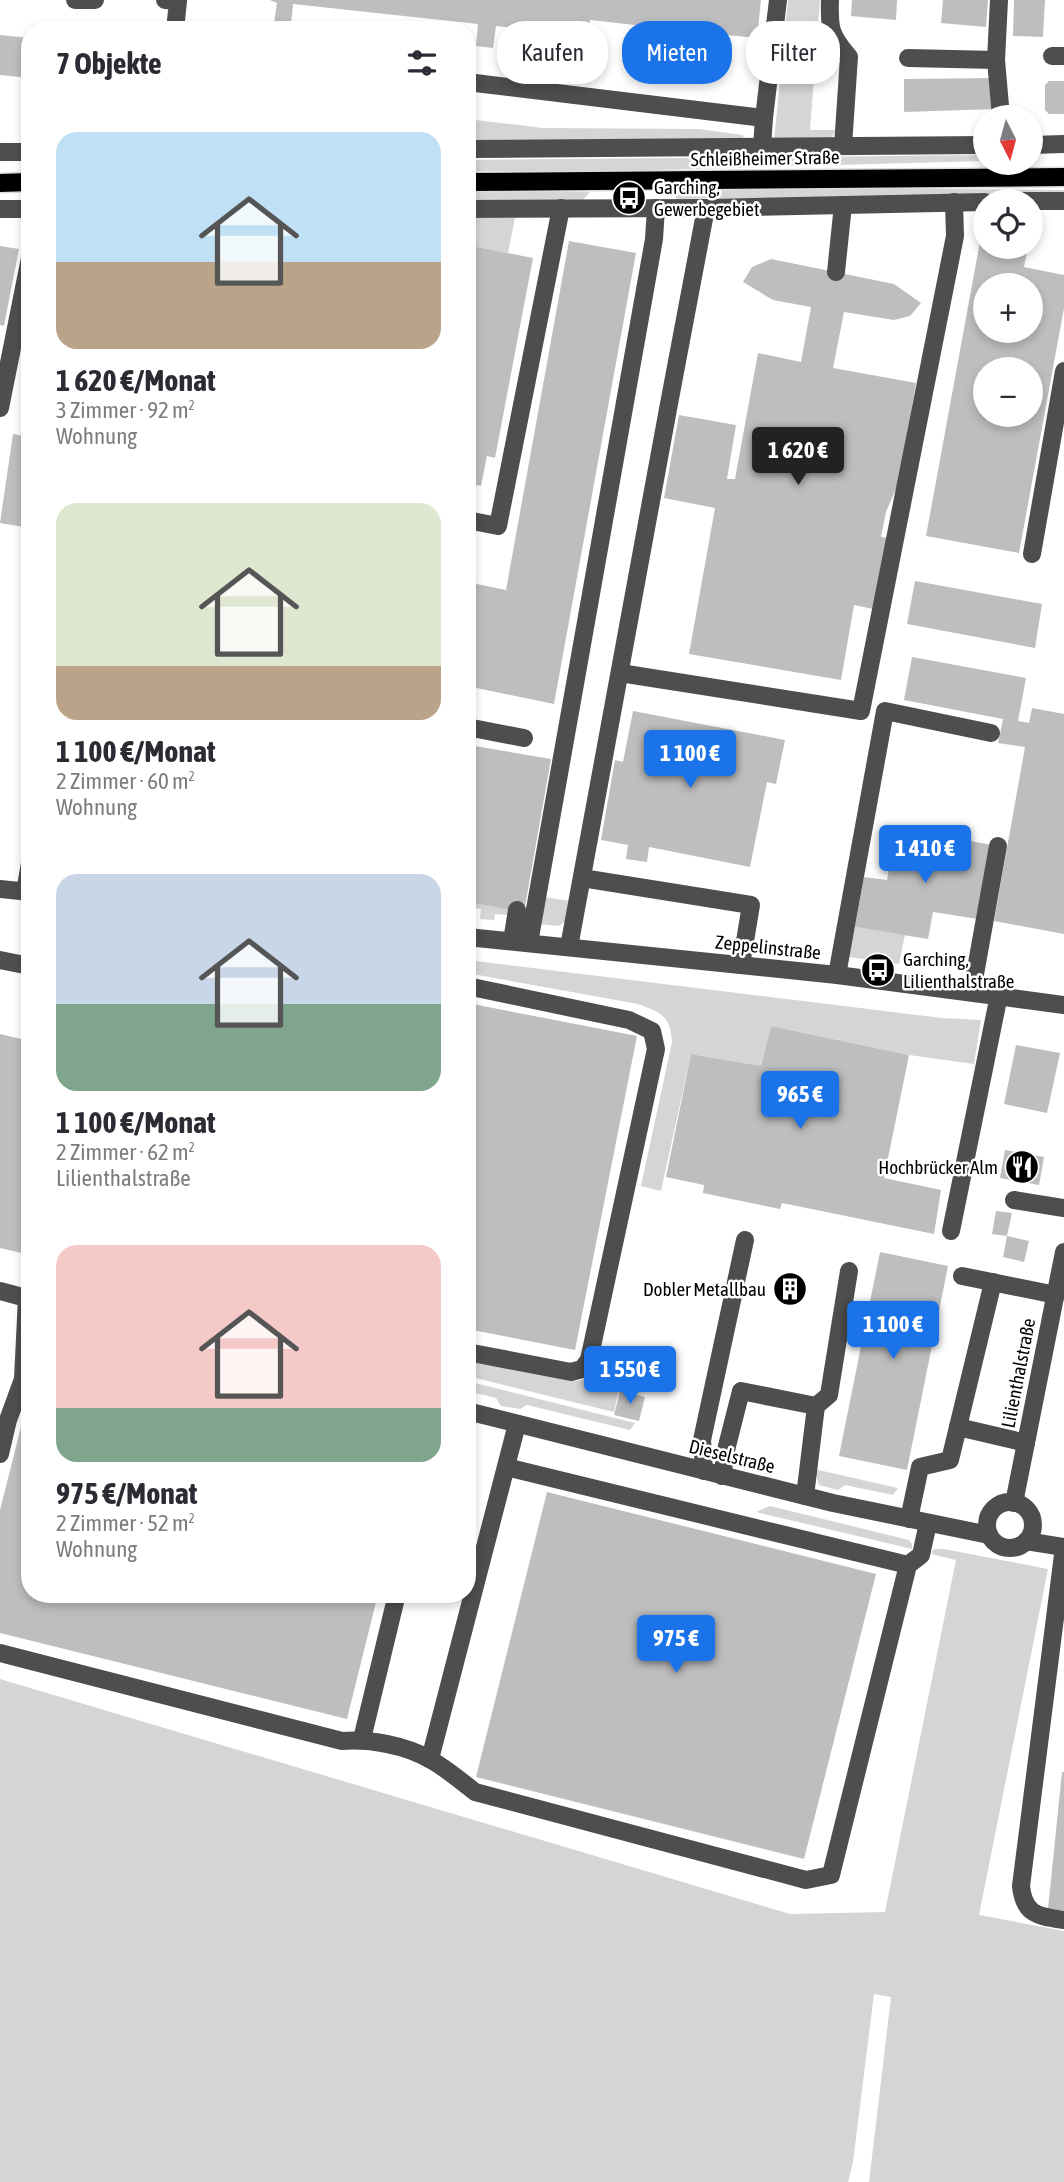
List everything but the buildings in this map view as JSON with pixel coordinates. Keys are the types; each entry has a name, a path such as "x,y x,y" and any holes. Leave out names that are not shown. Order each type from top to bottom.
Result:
{"main road":[{"name":"Schleißheimer Straße","path":"476,182 1064,177"},
{"path":"0,183 21,182"}],"street":[{"path":"75,0 95,0"},
{"path":"164,0 178,1 176,21"},
{"path":"762,146 778,0"},
{"path":"830,0 829,26 835,41 849,57 843,146"},
{"path":"999,0 996,60 999,105"},
{"path":"908,58 996,60"},
{"path":"476,83 764,118"},
{"path":"1043,145 1064,144"},
{"name":"Schleißheimer Straße","path":"476,149 973,145"},
{"path":"0,152 21,152"},
{"path":"1043,201 1064,201"},
{"path":"620,673 861,711 955,236 954,202"},
{"path":"476,209 706,208 973,202"},
{"path":"836,272 843,205"},
{"path":"476,522 498,526 561,208"},
{"path":"521,942 654,239 656,208"},
{"path":"569,947 646,519 706,208"},
{"path":"0,209 21,209"},
{"path":"0,408 21,303"},
{"path":"1031,554 1064,371"},
{"path":"837,975 885,711 991,733"},
{"path":"476,729 524,738"},
{"path":"972,991 998,846"},
{"path":"582,878 751,905 741,965"},
{"path":"0,889 21,891"},
{"path":"517,910 521,942"},
{"name":"Zeppelinstraße","path":"476,938 837,975 1064,1005"},
{"path":"0,960 21,964"},
{"path":"476,988 629,1020 652,1031 656,1049 589,1360 582,1369 571,1373 476,1354"},
{"path":"951,1231 999,995"},
{"path":"1014,1200 1064,1208"},
{"path":"704,1471 702,1440 745,1240"},
{"name":"Lilienthalstraße","path":"1014,1503 1064,1252"},
{"path":"805,1496 816,1406 829,1395 849,1271"},
{"path":"962,1276 1056,1295"},
{"path":"909,1519 920,1467 950,1460 993,1282"},
{"path":"0,1291 21,1296"},
{"path":"0,1454 8,1420 21,1391"},
{"path":"722,1476 741,1391 816,1406"},
{"name":"Dieselstraße","path":"476,1413 805,1496 989,1535"},
{"path":"476,1582 517,1424"},
{"path":"958,1427 1026,1443"},
{"path":"506,1467 908,1565"},
{"path":"1014,1503 1030,1515 1032,1529 1021,1545 1008,1548 996,1544 989,1535 987,1521 994,1509 1014,1503"},
{"path":"0,1653 342,1741 362,1740 400,1748 430,1759 475,1792 806,1880 831,1875 908,1565 920,1555 928,1523"},
{"path":"1026,1541 1064,1547 1021,1886 1023,1900 1030,1911 1064,1920"},
{"path":"362,1740 395,1603"},
{"path":"430,1759 471,1603"}],"shaded area":[{"path":"788,0 820,0 818,21 786,21"},
{"path":"780,84 814,84 810,130 836,130 831,139 774,140"},
{"path":"476,120 543,128 699,129 743,135 744,140 476,140"},
{"path":"973,155 973,161 620,171 476,171 476,160"},
{"path":"973,189 973,195 677,199 669,190"},
{"path":"1043,190 1064,190 1064,194 1043,194"},
{"path":"476,191 590,192 583,200 476,200"},
{"path":"476,218 515,218 508,253 476,247"},
{"path":"543,897 571,901 567,920 559,926 538,924"},
{"path":"476,903 510,909 508,915 495,914 494,920 480,919 481,909 476,908"},
{"path":"855,927 905,935 899,964 849,957"},
{"path":"476,961 942,1018 981,1020 974,1064 909,1055 771,1026 761,1066 691,1054 661,1191 641,1186 672,1042 667,1020 638,1004 476,975"},
{"path":"607,1356 625,1361 614,1412 476,1378 476,1362 576,1381 596,1373"},
{"path":"476,1383 635,1423 630,1430 527,1405 520,1409 501,1406 496,1398 476,1393"},
{"path":"814,1469 898,1488 893,1495 845,1485 838,1490 819,1485"},
{"path":"770,1506 909,1540 912,1549 756,1512"},
{"path":"934,1549 1048,1569 979,1915 1064,1931 1064,2182 869,2182 891,1997 874,1994 853,2162 848,2182 0,2182 0,1679 790,1914 885,1912 956,1560 931,1554"}],"place":[{"name":"Garching, Gewerbegebiet","path":"629,198"},
{"name":"Garching, Lilienthalstraße","path":"878,970"},
{"name":"Hochbrücker Alm","path":"1022,1167"},
{"name":"Dobler Metallbau","path":"790,1289"}]}
